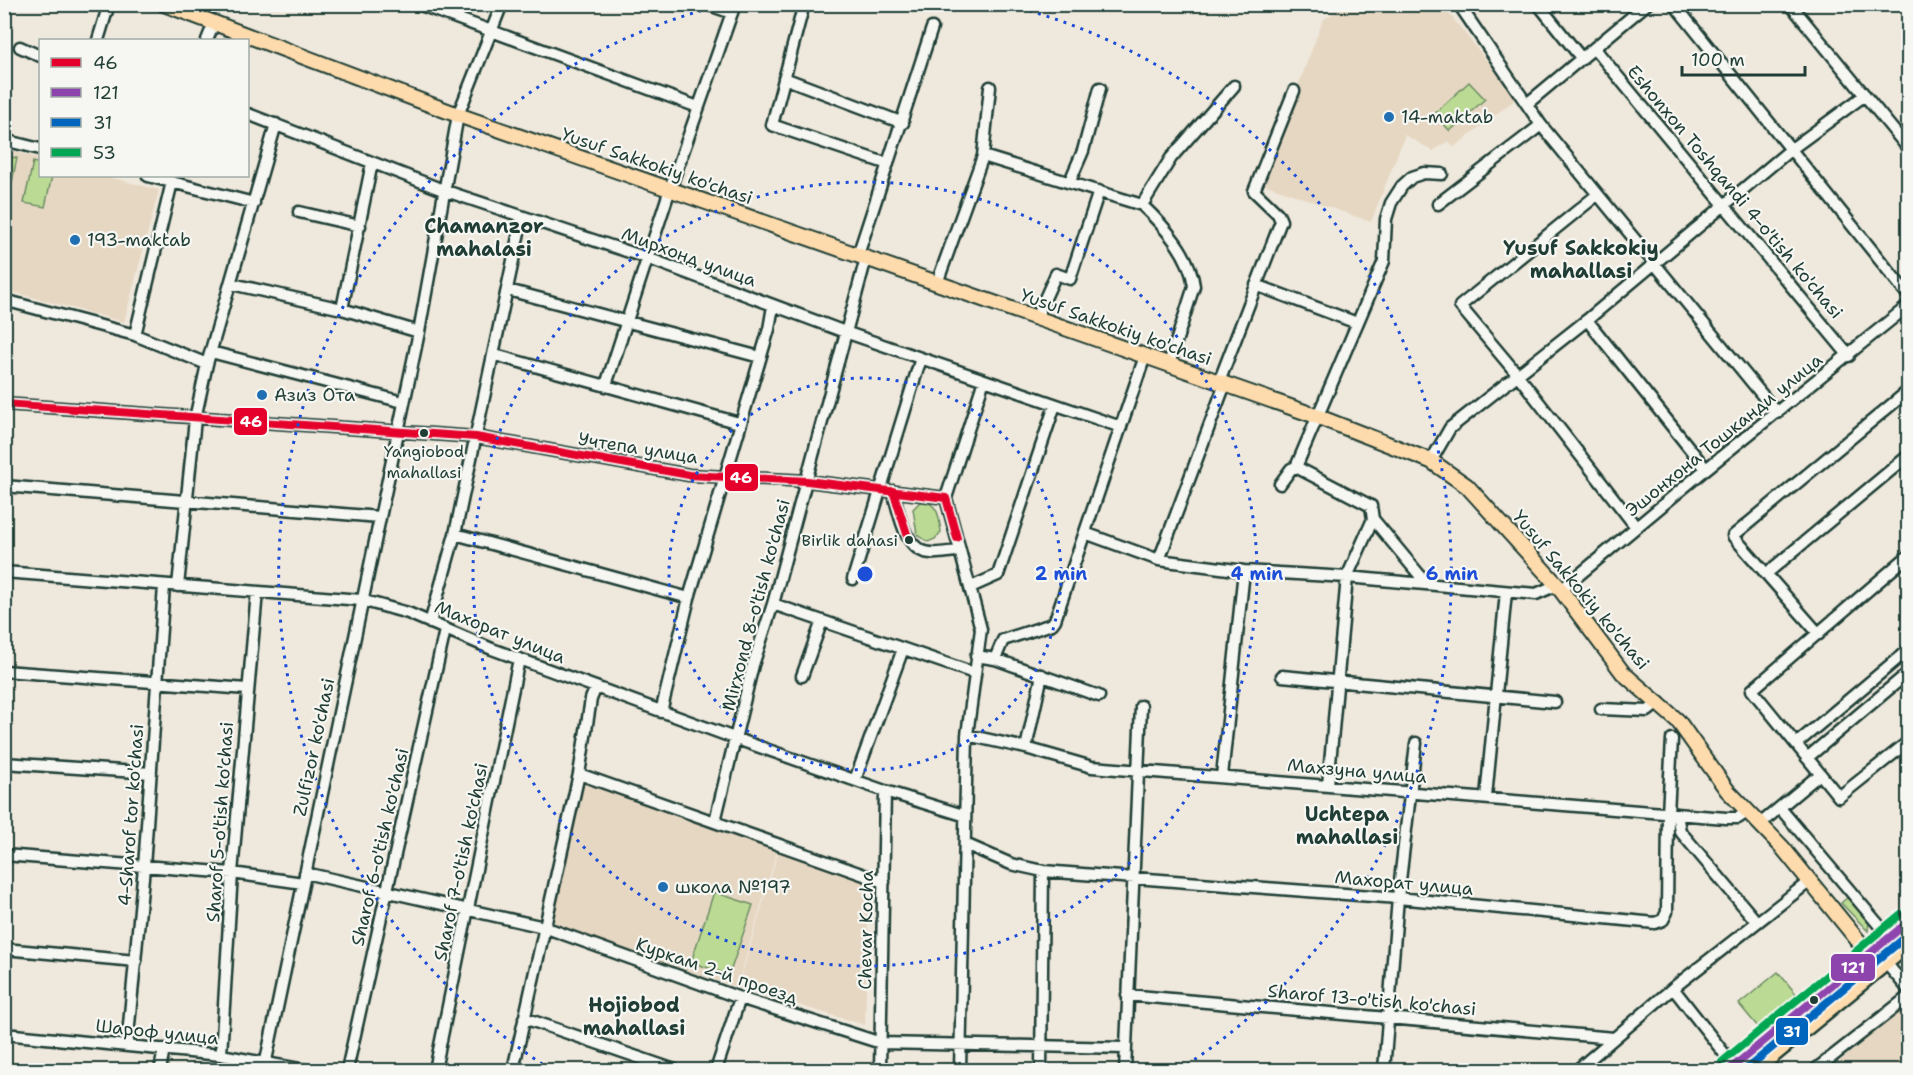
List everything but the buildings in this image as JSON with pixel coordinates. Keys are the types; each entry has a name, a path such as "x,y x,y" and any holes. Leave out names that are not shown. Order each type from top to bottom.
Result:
{"highway":[{"path":"1731,1068 1908,921"},
{"path":"1754,1071 1908,944"}],"main road":[{"name":"Yusuf Sakkokiy ko'chasi","path":"164,4 458,115 1316,416 1431,460 1467,486 1559,588 1623,673 1659,702 1681,724 1727,790 1810,881 1869,954"}],"street":[{"path":"98,39 109,4"},
{"path":"418,4 698,107"},
{"name":"Zulfizor ko'chasi","path":"265,1067 361,600 419,332 458,115 502,4"},
{"path":"606,385 670,189 733,9 706,4"},
{"path":"804,4 772,125 888,164"},
{"path":"1538,4 1582,59"},
{"path":"1528,103 1647,4"},
{"path":"1674,4 1908,295"},
{"path":"1790,4 1908,148"},
{"path":"1462,9 1541,124 1653,264 1777,413"},
{"path":"207,39 214,23"},
{"name":"Mirxond 8-o'tish ko'chasi","path":"715,821 737,739 753,665 773,604 807,481 862,257 888,164 932,28"},
{"path":"20,47 39,56"},
{"name":"Eshonxon Toshqandi 4-o'tish ko'chasi","path":"1595,48 1849,356"},
{"path":"784,78 903,123"},
{"path":"1142,205 1171,158 1234,86"},
{"path":"937,283 983,156 990,87"},
{"path":"1070,181 1083,152 1100,88"},
{"path":"1159,560 1256,285 1281,221 1278,214 1254,191 1294,91"},
{"path":"1431,460 1450,428 1587,320 1790,150 1865,95"},
{"name":"Мирхонд улица","path":"249,114 443,190 647,258 845,332 1121,427"},
{"path":"178,586 195,419 207,364 232,284 276,124"},
{"path":"1438,204 1541,124"},
{"path":"4,140 39,149"},
{"path":"983,156 1142,205 1171,238 1193,275 1194,286 1169,364"},
{"path":"342,309 372,163"},
{"path":"1280,484 1291,469 1296,467 1384,261 1386,219 1391,204 1402,186 1412,177 1425,173 1442,174"},
{"path":"152,177 254,204"},
{"path":"135,335 172,182"},
{"path":"1036,318 1056,274 1070,279 1099,191"},
{"path":"1597,195 1460,306 1517,374 1636,527"},
{"path":"299,212 360,226"},
{"path":"430,623 455,534 495,355 522,218"},
{"path":"232,284 342,309 419,332"},
{"path":"1256,285 1357,323"},
{"path":"508,290 760,357"},
{"path":"4,300 135,335 207,364"},
{"path":"661,712 689,598 726,476 773,306"},
{"name":"Эшонхона Тошканди улица","path":"1559,588 1849,356 1908,306"},
{"path":"1587,320 1706,469"},
{"path":"211,352 403,402"},
{"path":"495,355 739,423"},
{"path":"995,659 1003,640 1052,624 1055,620 1145,356"},
{"path":"853,579 921,358"},
{"path":"960,1071 965,844 963,814 967,735 981,629 946,498 984,380"},
{"path":"1818,634 1733,536 1908,391"},
{"name":"Учтепа улица","path":"4,404 476,437 689,475 807,481 946,498"},
{"path":"971,587 999,575 1055,405"},
{"path":"1766,574 1908,456"},
{"path":"1296,467 1371,506 1373,519 1427,584"},
{"path":"4,486 379,517"},
{"path":"893,491 906,531 915,547 930,553 960,551"},
{"path":"1328,785 1347,577 1373,519"},
{"path":"1085,533 1159,560 1244,571 1347,577 1536,594 1559,588"},
{"path":"455,534 689,598"},
{"path":"1908,556 1752,690 1839,797 1908,742"},
{"path":"1222,776 1244,571"},
{"name":"Махорат улица","path":"4,572 361,600 408,613 519,659 661,712 885,791 963,814"},
{"name":"4-Sharof tor ko'chasi","path":"128,1046 144,867 164,586"},
{"name":"Sharof 5-o'tish ko'chasi","path":"221,1055 232,873 257,592"},
{"path":"1486,797 1506,592"},
{"path":"773,604 974,673"},
{"path":"802,676 822,621"},
{"name":"Sharof 6-o'tish ko'chasi","path":"347,1071 445,630"},
{"path":"855,780 903,649"},
{"path":"1796,744 1908,650"},
{"path":"976,656 995,659 1099,696"},
{"name":"Sharof 7-o'tish ko'chasi","path":"435,1071 519,659"},
{"path":"4,671 247,689"},
{"path":"1807,758 1908,674"},
{"path":"1026,748 1042,675"},
{"path":"1282,676 1555,702"},
{"path":"513,1071 579,774 591,699 596,687"},
{"path":"1601,709 1648,711 1659,702"},
{"path":"1125,1071 1136,770 1141,706"},
{"name":"Махзуна улица","path":"967,735 1026,748 1092,767 1738,818 1747,812"},
{"name":"Махорат улица","path":"965,844 1011,864 1043,871 1398,898 1655,923 1663,920 1667,912 1672,813 1672,739"},
{"path":"1384,1071 1408,792 1416,743"},
{"path":"4,763 151,773"},
{"path":"579,774 884,882"},
{"path":"1760,824 1820,774"},
{"name":"Chevar Kocha","path":"880,1071 885,791"},
{"path":"1780,808 1889,937"},
{"path":"1672,813 1680,831 1756,921"},
{"name":"Куркам 2-й проезд","path":"4,855 304,878 387,892 544,927 740,998 881,1043 960,1043 1041,1049 1125,1048"},
{"path":"1041,1071 1043,871"},
{"path":"1577,1071 1673,988 1810,881"},
{"path":"4,949 136,961"},
{"path":"1886,963 1908,989"},
{"path":"1673,988 1731,1068"},
{"name":"Sharof 13-o'tish ko'chasi","path":"1127,995 1614,1038"},
{"path":"1815,1071 1908,997"},
{"path":"716,1071 740,998"},
{"path":"524,1018 675,1071"},
{"name":"Шароф улица","path":"4,1034 221,1055 265,1067 305,1071"},
{"path":"160,1071 164,1049"}],"shaded area":[{"name":"14-maktab","path":"1345,5 1442,5 1517,98 1454,147 1448,141 1433,151 1405,135 1371,222 1261,183 1323,20"},
{"name":"193-maktab","path":"4,149 39,158 39,177 109,177 159,190 124,322 5,290"},
{"name":"школа №197","path":"584,781 778,848 737,987 550,926"},
{"path":"779,849 869,882 865,1025 738,987"},
{"path":"1908,1005 1908,1070 1829,1070"}],"green space":[{"path":"1469,82 1485,99 1450,131 1434,114"},
{"path":"4,156 17,158 5,216"},
{"path":"33,162 39,164 39,177 52,177 45,207 24,203"},
{"path":"921,501 935,508 940,521 941,532 935,539 928,542 917,534 913,509"},
{"path":"714,892 753,905 729,975 691,962"},
{"path":"1849,896 1869,921 1868,931 1841,903"},
{"path":"1778,972 1797,995 1758,1027 1739,1004"}],"transit line":[{"name":"46","path":"4,404 476,437 689,475 807,481 946,498 957,538"},
{"name":"46","path":"893,491 909,540"},
{"name":"53","path":"1722,1062 1901,914"},
{"name":"121","path":"1729,1070 1908,922"},
{"name":"31","path":"1745,1070 1908,935"}],"place":[{"name":"14-maktab","path":"1389,117"},
{"name":"193-maktab","path":"75,240"},
{"name":"Азиз Ота","path":"262,395"},
{"name":"Yangiobod mahallasi","path":"424,433"},
{"name":"Birlik dahasi","path":"909,540"},
{"name":"школа №197","path":"663,887"}],"district":[{"name":"Chamanzor mahalasi","path":"484,238"},
{"name":"Yusuf Sakkokiy mahallasi","path":"1581,260"},
{"name":"Uchtepa mahallasi","path":"1347,826"},
{"name":"Hojiobod mahallasi","path":"634,1016"}]}
